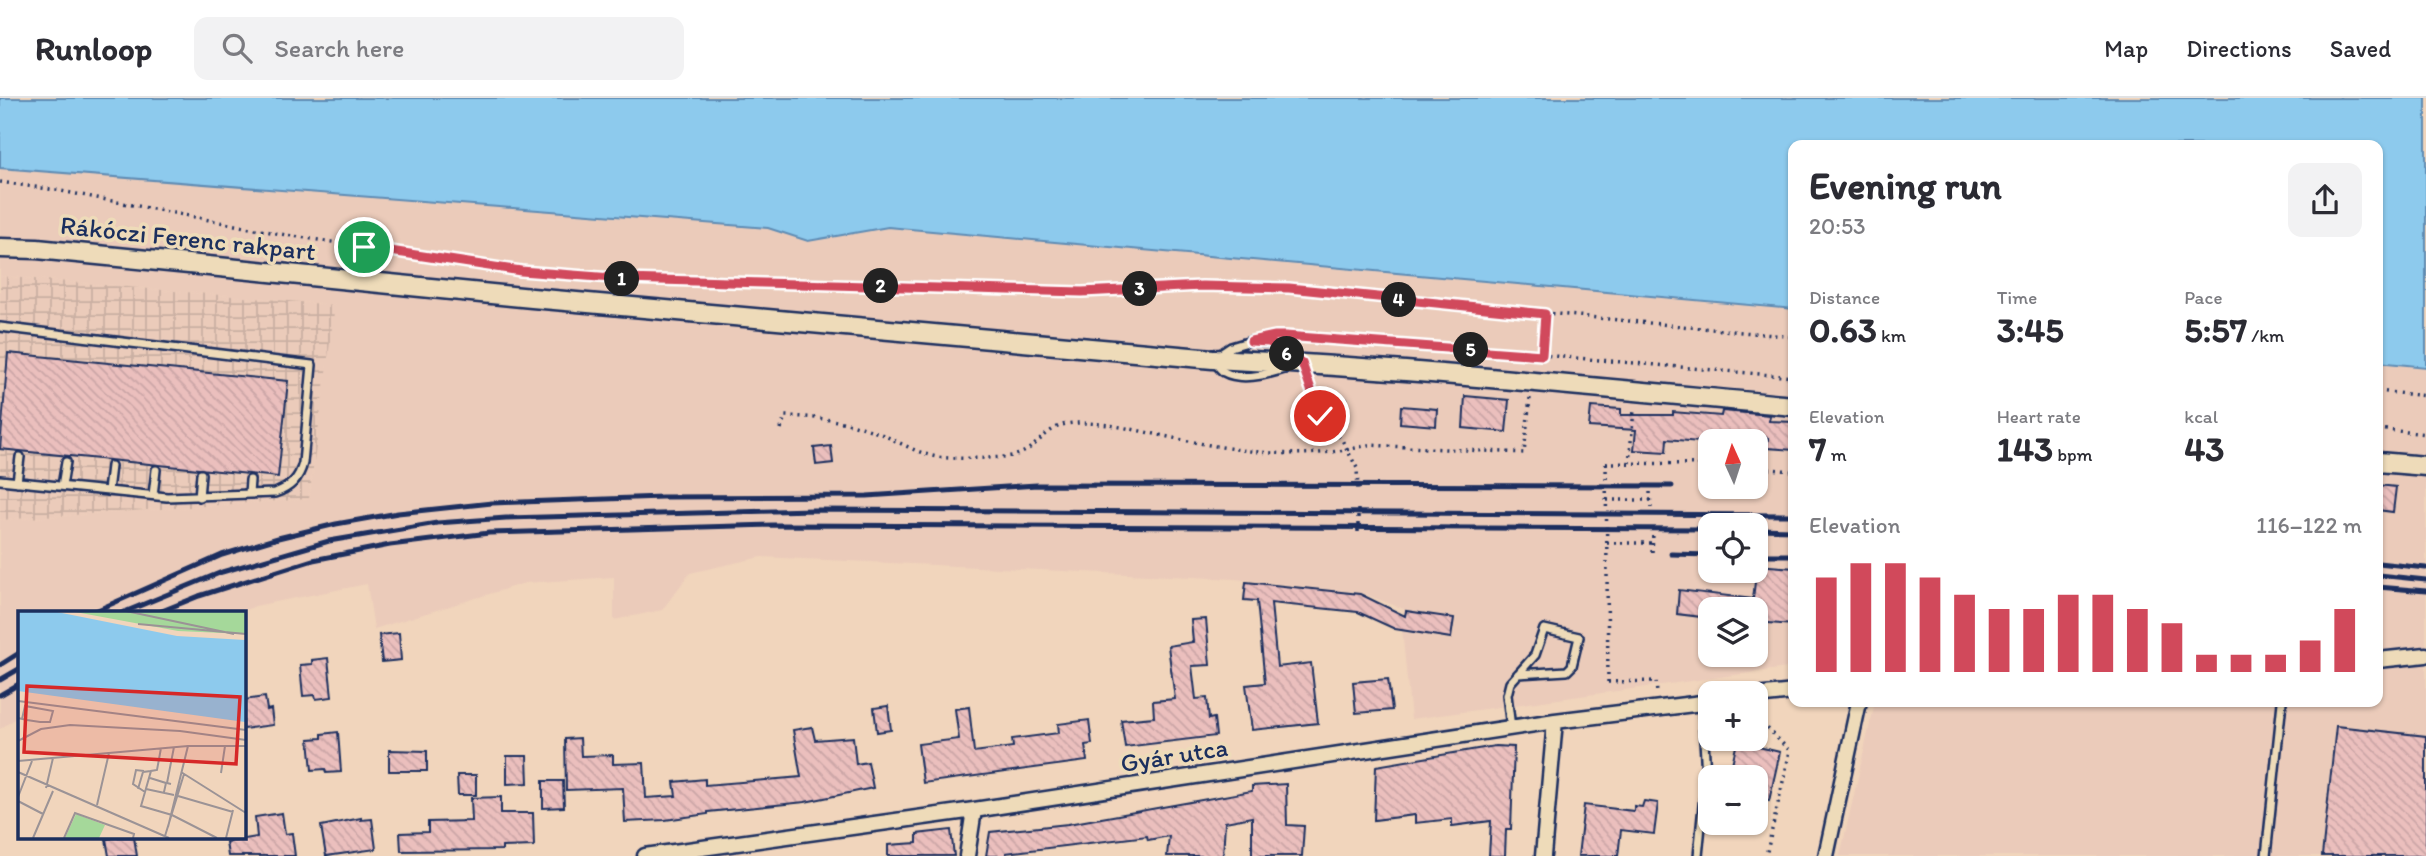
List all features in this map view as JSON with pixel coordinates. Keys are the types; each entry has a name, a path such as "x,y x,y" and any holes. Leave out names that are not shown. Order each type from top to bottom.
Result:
{"street":[{"name":"Rákóczi Ferenc rakpart","path":"0,248 37,249 532,298 1213,359 1302,363 1788,405"},
{"path":"2383,462 2426,466"},
{"path":"2383,659 2426,655"},
{"path":"1768,695 1788,693"},
{"name":"Gyár utca","path":"645,856 974,810 1555,721 1698,704"},
{"path":"1826,856 1858,707"},
{"path":"1543,856 1555,721"},
{"path":"967,856 974,810"}],"lane":[{"path":"0,327 312,365 303,463 300,475 285,489 199,497 0,480"},
{"path":"1213,359 1231,346 1251,341 1269,342 1302,363"},
{"path":"17,482 20,457"},
{"path":"62,486 66,462"},
{"path":"108,491 111,466"},
{"path":"153,495 156,470"},
{"path":"199,497 201,474"},
{"path":"249,494 250,480"},
{"path":"1511,728 1507,695 1510,683 1535,654 1544,629 1579,637 1572,666 1567,671 1518,674"},
{"path":"2266,856 2281,707"},
{"path":"1698,856 1706,751"}],"path":[{"path":"0,183 56,190 286,235 521,271 625,279 1082,292 1202,286 1289,288 1788,336"},
{"path":"1542,355 1545,314"},
{"path":"1251,341 1285,336 1788,376"},
{"path":"1302,363 1320,416 1342,440 1357,468 1358,491"},
{"path":"781,429 785,416 833,419 939,457 1016,455 1029,448 1048,431 1073,423 1116,426 1251,453 1347,450 1368,445 1524,453 1532,382"},
{"path":"2383,392 2426,396"},
{"path":"1629,463 1634,410"},
{"path":"2383,430 2426,434"},
{"path":"1656,681 1608,682 1606,463 1698,464"},
{"path":"1768,469 1788,471"},
{"path":"1650,492 1651,510"},
{"path":"1607,500 1651,500"},
{"path":"1358,509 1358,532"},
{"path":"1651,552 1653,534"},
{"path":"1607,543 1652,543"},
{"path":"1766,856 1790,751 1768,730"}],"shaded area":[{"path":"0,168 769,228 808,241 888,227 1788,308 1788,668 1411,719 1402,629 1404,609 1364,594 1235,579 761,557 690,573 662,610 614,620 614,577 525,583 374,629 367,584 255,606 243,611 18,611 18,717 0,729 0,520 309,499 334,305 0,276"},
{"path":"0,276 335,305 309,499 0,520"},
{"path":"2383,363 2426,367 2426,856 1840,856 1874,707 2383,707"}],"water":[{"path":"0,98 2426,98 2426,367 2383,363 2383,140 1788,140 1788,308 888,227 808,241 768,228 0,168"}],"building":[{"path":"8,353 288,381 278,477 0,449"},
{"path":"1465,396 1509,400 1506,432 1463,428"},
{"path":"1323,397 1347,399 1346,415 1322,413"},
{"path":"1401,406 1437,409 1436,426 1400,423"},
{"path":"1591,407 1621,409 1621,415 1673,415 1673,412 1721,416 1722,411 1770,415 1769,421 1788,422 1788,450 1768,448 1768,429 1698,429 1698,442 1667,439 1666,452 1634,450 1636,430 1589,427"},
{"path":"831,446 833,463 816,465 814,448"},
{"path":"2383,486 2396,487 2393,512 2383,511"},
{"path":"1768,566 1788,568 1788,625 1768,623 1768,597 1753,597 1755,583 1768,583"},
{"path":"1246,582 1360,594 1405,616 1406,611 1454,618 1451,638 1395,629 1358,612 1271,603 1277,667 1311,663 1318,723 1252,730 1246,685 1265,683 1257,601 1244,600"},
{"path":"1679,590 1737,597 1698,597 1698,617 1677,614"},
{"path":"1206,619 1210,665 1192,666 1196,699 1207,698 1209,719 1214,718 1216,736 1125,747 1121,720 1154,717 1153,701 1175,699 1168,646 1193,642 1191,620"},
{"path":"399,633 401,660 382,662 379,635"},
{"path":"328,658 332,697 316,699 315,695 303,696 300,665"},
{"path":"1388,679 1392,710 1356,713 1353,682"},
{"path":"265,697 267,710 271,709 273,725 245,729 245,700"},
{"path":"888,706 891,730 877,732 874,708"},
{"path":"969,707 974,752 1013,747 1012,739 1059,733 1058,724 1089,720 1092,744 1085,745 1087,761 923,783 918,744 959,739 955,709"},
{"path":"2336,726 2426,736 2426,856 2322,856"},
{"path":"812,727 815,740 853,737 856,764 868,762 873,788 805,802 708,812 665,820 625,822 623,788 566,790 565,739 580,738 581,756 613,755 613,764 644,763 646,798 676,796 674,782 705,779 705,785 801,777 793,730"},
{"path":"338,732 341,772 312,770 309,739"},
{"path":"1495,746 1514,747 1511,829 1506,829 1505,856 1489,856 1491,821 1452,826 1452,819 1415,823 1415,815 1374,820 1376,766"},
{"path":"1768,749 1780,752 1769,801 1768,765 1732,765 1735,751"},
{"path":"389,750 427,751 427,771 389,771"},
{"path":"507,756 527,756 528,783 507,784"},
{"path":"457,775 476,775 476,795 458,795"},
{"path":"543,781 563,781 564,807 543,808"},
{"path":"1286,784 1287,825 1304,826 1302,856 1252,856 1252,817 1225,822 1223,856 1167,856 1169,836 1148,840 1147,836 1006,853 1006,856 986,856 990,832 1068,824 1252,791 1252,786"},
{"path":"501,797 501,813 533,813 534,846 502,847 502,850 401,851 400,833 428,832 428,822 472,821 471,798"},
{"path":"1644,801 1658,803 1654,834 1621,830 1618,856 1578,856 1584,805 1634,811 1634,806 1642,807"},
{"path":"282,813 285,834 292,833 295,856 228,856 226,842 257,837 255,817"},
{"path":"361,818 372,819 376,849 326,856 321,826"},
{"path":"951,830 954,856 888,856 888,845 917,843 917,834"},
{"path":"134,838 137,856 109,856 106,839"}],"railway":[{"path":"96,611 222,555 278,538 398,513 492,503 662,497 867,496 1037,485 1672,486"},
{"path":"127,611 222,572 329,541 437,523 506,518 813,510 1788,515"},
{"path":"162,611 199,596 313,560 390,545 489,533 773,525 1698,529"},
{"path":"1768,529 1788,530"},
{"path":"1671,554 1698,555"},
{"path":"1768,555 1788,555"},
{"path":"2383,564 2426,568"},
{"path":"2383,576 2426,580"},
{"path":"2383,587 2426,591"},
{"path":"0,665 18,654"},
{"path":"0,680 18,670"},
{"path":"0,695 18,685"}],"route":[{"path":"364,247 521,271 625,279 1082,292 1202,286 1289,288 1545,314 1542,355 1285,336 1251,341 1269,342 1302,363 1320,416"}]}
